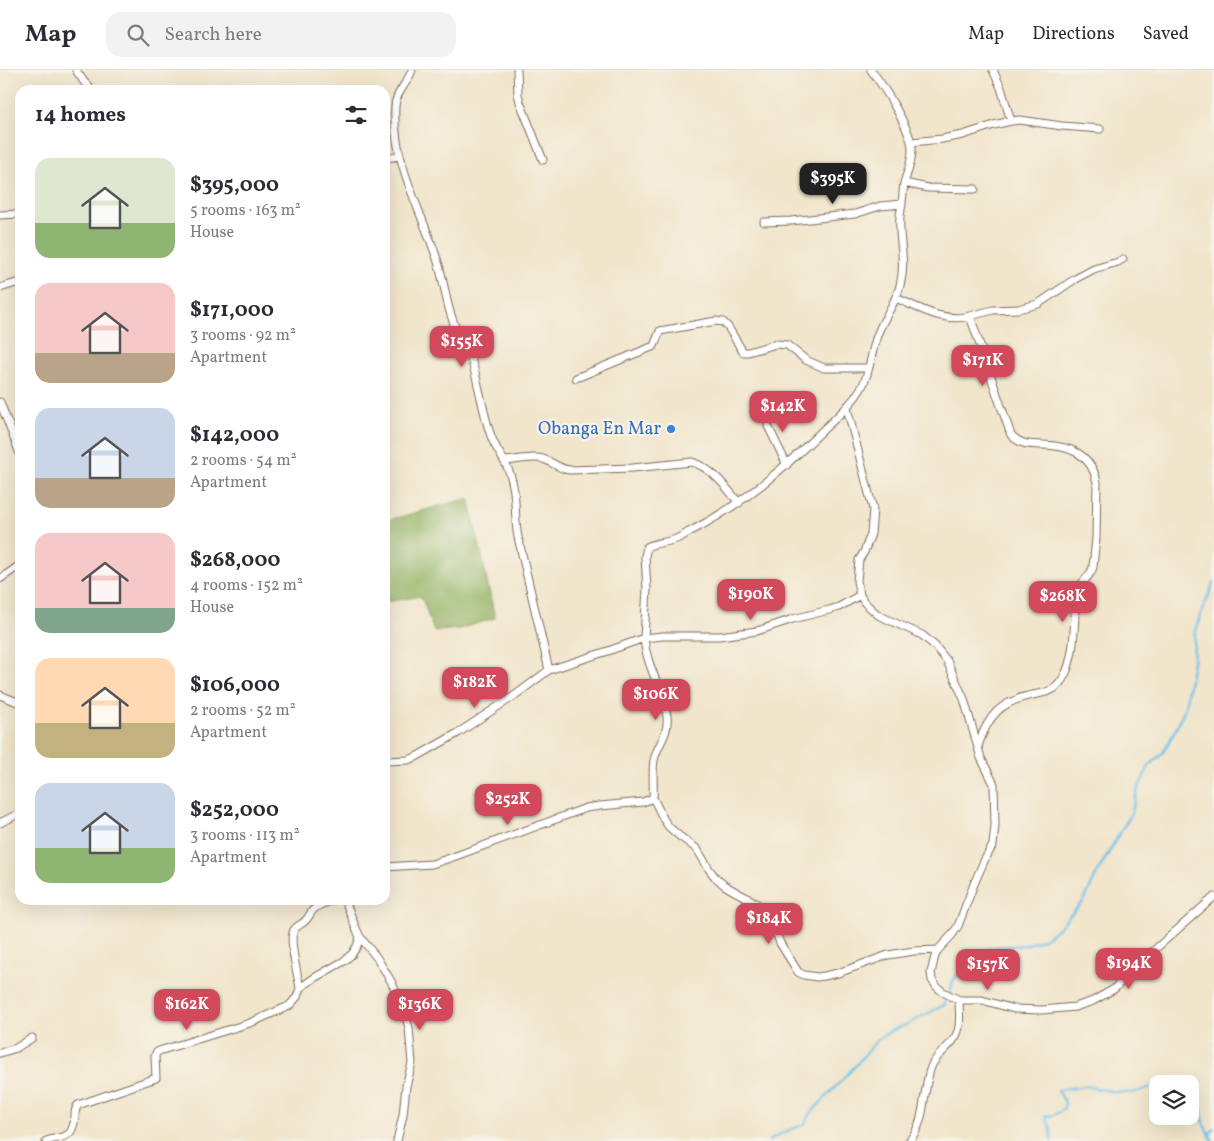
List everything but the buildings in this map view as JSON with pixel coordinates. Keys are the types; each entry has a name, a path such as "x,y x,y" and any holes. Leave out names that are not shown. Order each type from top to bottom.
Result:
{"street":[{"path":"76,70 87,85"},
{"path":"412,70 394,106 402,167 438,262 452,320 472,360 482,408 490,434 506,462 513,483 516,527 549,670"},
{"path":"516,70 520,102 543,160"},
{"path":"871,70 891,101 911,142 910,166 904,184 900,215 903,254 902,280 896,298 881,325 874,343 862,386 847,408 772,478 717,518 677,539 656,543 645,550 647,589 644,638 647,656 662,698 667,724 664,739 654,759 653,798 664,820 678,835 697,849 715,877 724,885 762,908 773,924 780,943 798,972 804,975 824,976 838,973 888,955 938,950"},
{"path":"993,70 1001,88 1011,121"},
{"path":"911,142 962,135 994,125 1020,120 1100,129"},
{"path":"390,157 400,156"},
{"path":"904,184 928,188 975,189"},
{"path":"764,222 854,214 880,206 902,204"},
{"path":"0,215 15,214"},
{"path":"896,298 936,315 960,319 993,310 1018,309 1038,304 1075,279 1094,269 1122,260"},
{"path":"0,288 15,283"},
{"path":"970,316 1011,435 1022,443 1060,446 1074,450 1085,457 1095,474 1098,496 1093,567 1077,593 1074,642 1063,678 1050,691 1018,698 1001,707 989,720 978,746"},
{"path":"576,378 654,346 660,331 716,321 723,322 728,327 744,352 776,344 787,345 806,360 824,368 868,368"},
{"path":"0,402 15,441"},
{"path":"768,402 768,426 787,465"},
{"path":"847,408 873,509 871,534 859,560 857,581 860,595 864,602 878,615 922,635 944,656 964,699 985,767 995,790 993,844 974,884 958,926 935,956 931,973 932,980 937,987 959,1000 982,1000 1014,1009 1042,1010 1075,1007 1093,1001 1114,989 1142,960 1214,897"},
{"path":"506,462 536,458 569,470 634,468 692,462 700,464 706,469 727,488 738,503"},
{"path":"0,579 15,568"},
{"path":"390,761 408,760 422,754 458,733 549,670 644,638 719,636 757,631 839,607 860,595"},
{"path":"0,695 15,701"},
{"path":"390,867 432,864 586,808 642,802 653,798"},
{"path":"0,823 15,816"},
{"path":"46,1141 70,1133 75,1109 78,1105 156,1078 155,1056 158,1051 250,1022 289,1006 297,997 300,988 292,935 294,930 304,923 313,910 321,905"},
{"path":"347,905 360,937 392,981 409,1028 412,1063 406,1086 403,1115 397,1141"},
{"path":"300,988 344,961 352,954 360,937"},
{"path":"909,1141 920,1120 928,1075 932,1064 956,1035 959,1025 959,1000"},
{"path":"0,1053 16,1048 32,1038"}],"green space":[{"path":"469,498 495,618 459,629 434,631 421,596 390,601 390,520"}],"waterway":[{"path":"769,1141 782,1133 805,1124 811,1113 876,1041 890,1031 906,1025 944,1005 953,981 962,969 968,954 996,947 1025,945 1046,938 1084,901 1098,871 1131,814 1138,789 1149,766 1162,754 1176,729 1185,707 1193,662 1195,632 1214,582"},
{"path":"1051,1141 1051,1129 1045,1116 1054,1115 1063,1110 1065,1103 1058,1090 1085,1086 1132,1093 1149,1088"},
{"path":"1199,1110 1202,1111 1204,1125 1213,1141"},
{"path":"1209,1134 1214,1129"}],"place":[{"name":"Obanga En Mar","path":"671,429"}]}
